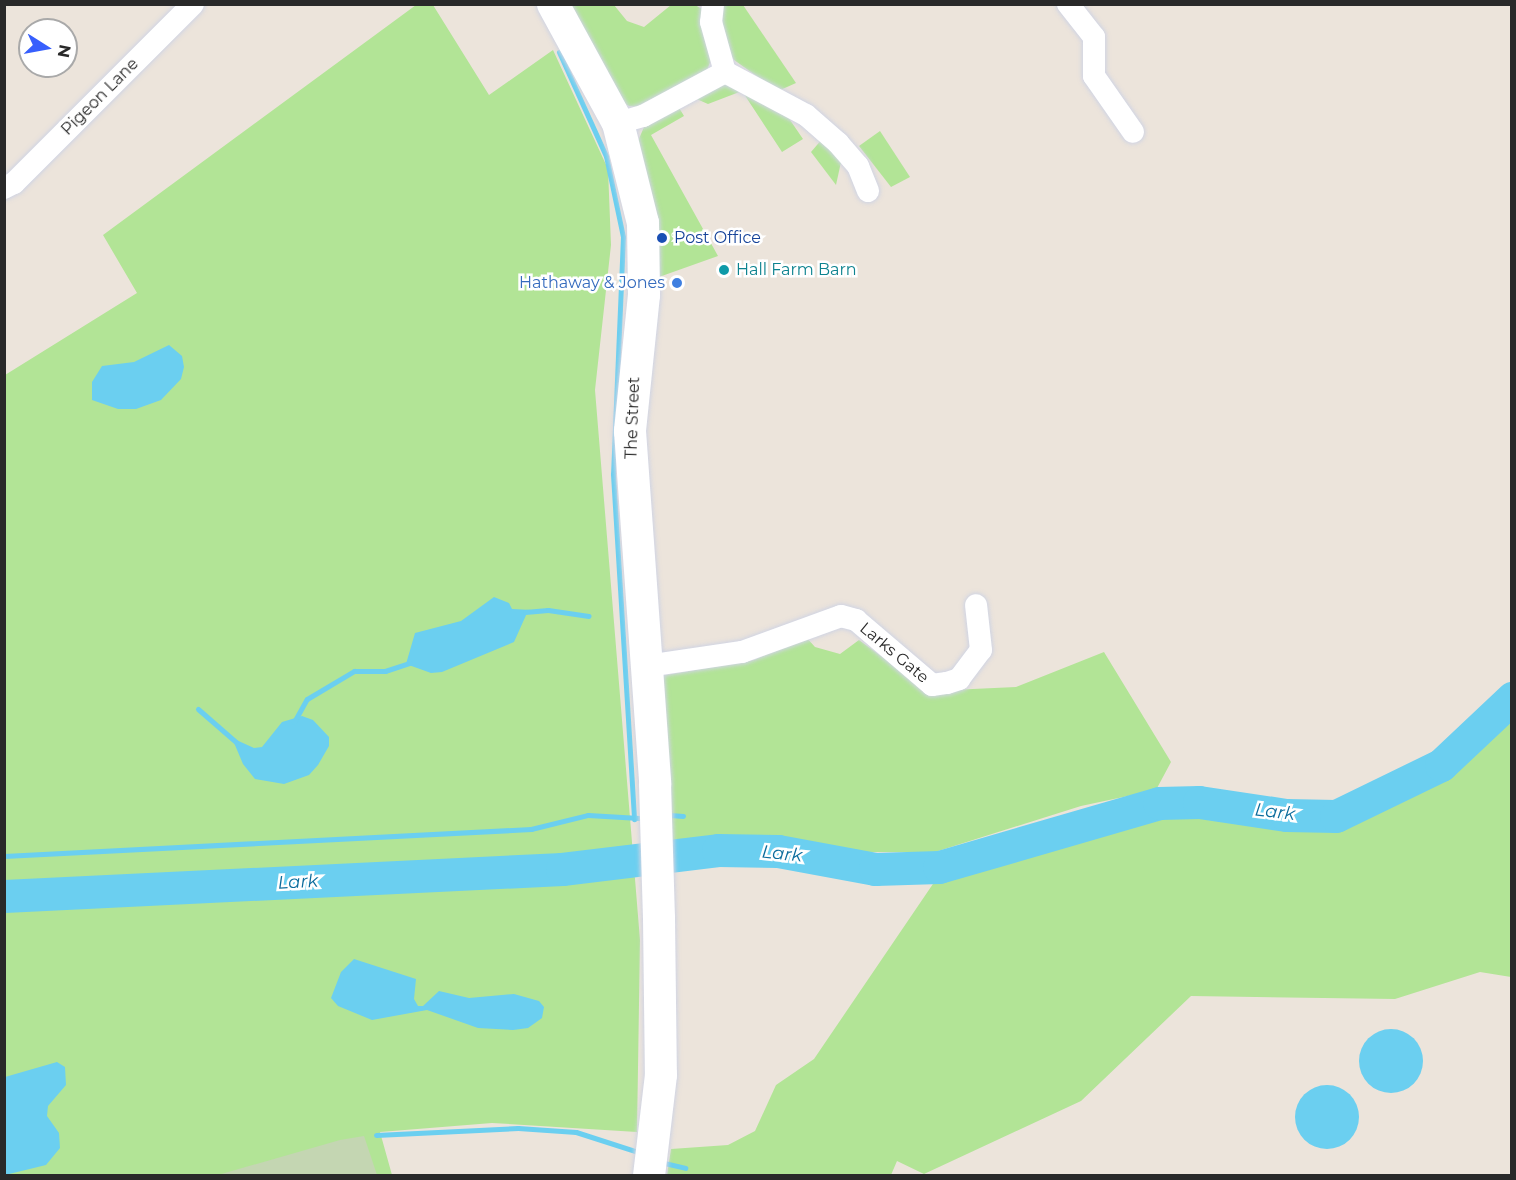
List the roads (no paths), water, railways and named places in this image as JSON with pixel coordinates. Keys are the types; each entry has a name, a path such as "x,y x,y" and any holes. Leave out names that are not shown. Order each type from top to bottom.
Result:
{"main road":[{"name":"The Street","path":"553,4 618,123 638,189 644,234 644,295 630,431 647,666 657,858 661,1075 651,1167"}],"street":[{"path":"713,4 711,22 725,72 806,115 838,142 858,166 868,191"},
{"path":"1068,4 1094,37 1094,76 1133,132"},
{"name":"Pigeon Lane","path":"4,188 14,183 189,6"},
{"path":"618,123 643,116 725,72"},
{"name":"Larks Gate","path":"647,666 742,652 841,616 856,620 932,685 947,683 959,679 981,650 976,604"}],"water":[{"path":"169,345 182,356 184,367 181,379 161,400 136,409 118,409 92,400 92,382 102,366 134,362"},
{"path":"494,597 509,603 512,609 532,610 527,613 514,642 442,672 431,673 406,664 415,633 461,621"},
{"path":"302,716 313,720 329,737 329,746 318,765 309,775 284,784 255,779 243,764 232,738 254,748 262,747 282,722"},
{"path":"354,959 416,979 414,999 418,1006 423,1006 439,991 469,998 514,994 539,1001 544,1007 542,1018 528,1028 513,1030 478,1028 427,1010 372,1020 338,1006 331,998 341,972"},
{"path":"1391,1029 1403,1031 1414,1038 1421,1049 1423,1061 1421,1073 1414,1084 1403,1091 1391,1093 1379,1091 1368,1084 1361,1073 1359,1061 1361,1049 1368,1038 1379,1031"},
{"path":"57,1062 65,1067 66,1085 48,1106 47,1116 59,1133 60,1148 46,1165 5,1175 5,1077"},
{"path":"1327,1085 1339,1087 1350,1094 1357,1105 1359,1117 1357,1129 1350,1140 1339,1147 1327,1149 1315,1147 1304,1140 1297,1129 1295,1117 1297,1105 1304,1094 1315,1087"}],"waterway":[{"path":"559,52 606,156 623,237 613,474 634,819"},
{"path":"525,612 548,610 589,616"},
{"path":"294,722 307,699 354,671 385,671 410,663"},
{"name":"Lark","path":"4,896 562,869 718,850 778,851 875,869 939,867 1159,803 1199,802 1286,815 1336,816 1441,765 1512,698"},
{"path":"198,709 237,743"},
{"path":"4,856 531,829 588,815 639,818"},
{"path":"670,815 683,816"},
{"path":"376,1135 518,1128 576,1132 641,1153"},
{"path":"660,1162 685,1168"}],"place":[{"name":"Post Office","path":"662,238"},
{"name":"Hall Farm Barn","path":"724,270"},
{"name":"Hathaway & Jones","path":"677,283"}]}
